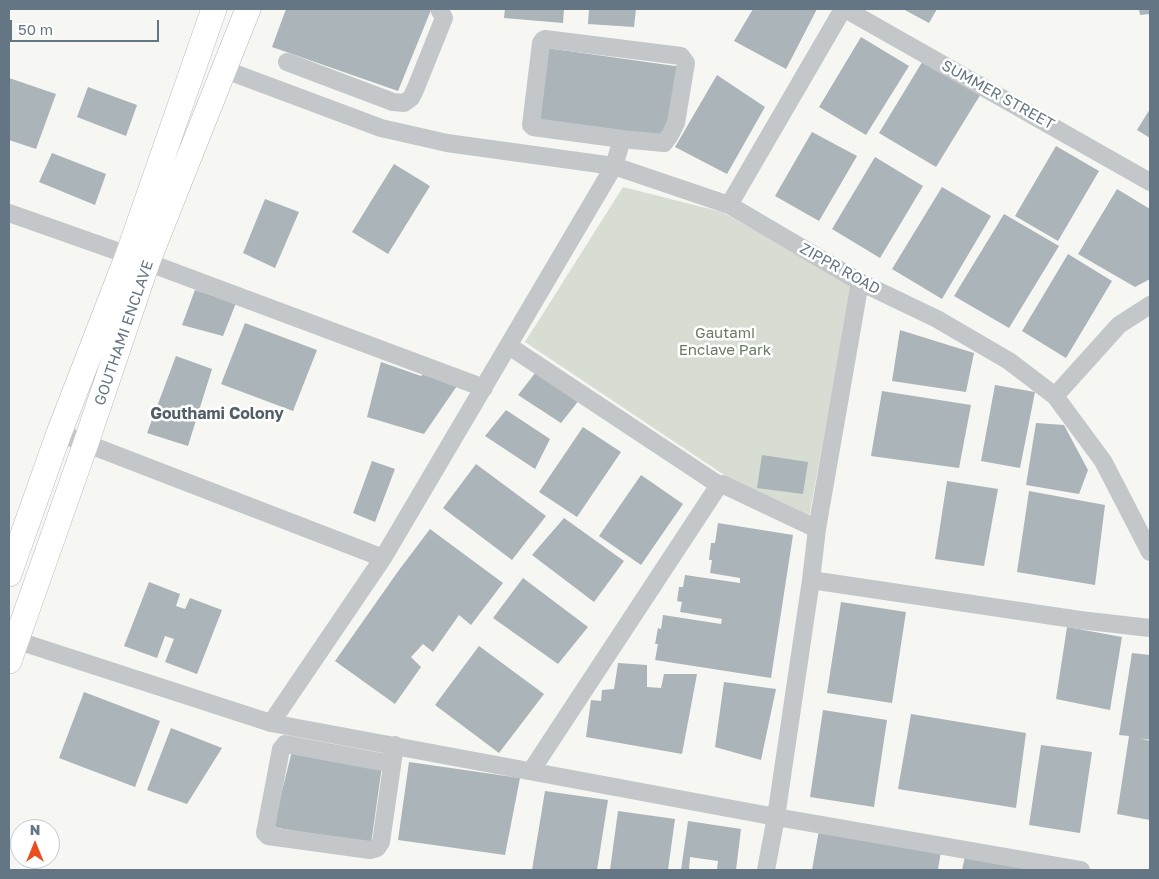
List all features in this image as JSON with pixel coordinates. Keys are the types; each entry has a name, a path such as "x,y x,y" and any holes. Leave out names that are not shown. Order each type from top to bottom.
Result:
{"street":[{"name":"GOUTHAMI ENCLAVE","path":"11,646 86,444 138,259 214,9"},
{"name":"GOUTHAMI ENCLAVE","path":"9,574 59,433 224,69 248,9"},
{"path":"287,62 393,102 404,103 415,90 444,18 439,9"},
{"path":"729,204 844,9"},
{"name":"SUMMER STREET","path":"844,9 1150,182"},
{"path":"543,40 681,56 686,63 676,123 664,143 622,139 533,127 531,125 540,43 543,40"},
{"name":"ZIPPR ROAD","path":"224,69 381,128 448,143 614,166 729,204 860,282 937,319 1001,357 1055,396 1103,461 1150,552"},
{"path":"272,722 383,558 614,166 622,139"},
{"path":"9,213 484,388"},
{"path":"766,870 776,817 812,580 817,529 860,282"},
{"path":"1055,396 1119,326 1150,305"},
{"path":"509,346 719,485 722,484 817,529"},
{"path":"59,433 383,558"},
{"path":"531,771 719,485"},
{"path":"812,580 1080,620 1150,628"},
{"path":"11,646 272,722 776,817 1081,870"},
{"path":"392,764 285,744 281,750 265,833 268,836 370,850 377,848 381,842 395,745"}],"green space":[{"name":"Gautami Enclave Park","path":"623,187 722,212 852,286 809,517 727,477 525,342"}],"building":[{"path":"286,9 431,10 398,91 272,47"},
{"path":"505,9 564,9 563,23 504,18"},
{"path":"589,9 636,9 634,27 588,24"},
{"path":"753,9 817,9 786,69 734,41"},
{"path":"903,9 937,9 929,23"},
{"path":"1139,9 1150,9 1150,14 1140,15"},
{"path":"861,37 909,66 866,135 819,107"},
{"path":"547,48 682,67 662,141 535,124"},
{"path":"924,59 982,92 936,167 879,133"},
{"path":"717,75 765,107 727,174 675,147"},
{"path":"9,78 56,94 36,149 9,140"},
{"path":"88,87 137,105 126,136 77,117"},
{"path":"1150,109 1150,138 1137,130"},
{"path":"812,132 857,156 819,221 775,196"},
{"path":"1056,146 1099,171 1058,241 1015,216"},
{"path":"52,153 106,174 95,205 39,182"},
{"path":"875,157 923,186 880,258 832,229"},
{"path":"394,164 430,186 388,254 352,232"},
{"path":"942,187 991,216 942,299 892,269"},
{"path":"1117,189 1150,209 1150,279 1135,287 1078,254"},
{"path":"265,199 299,212 275,268 243,253"},
{"path":"1004,214 1059,246 1009,328 954,296"},
{"path":"1068,254 1112,281 1066,358 1022,331"},
{"path":"195,290 236,303 223,336 182,325"},
{"path":"245,323 317,350 293,411 221,384"},
{"path":"900,330 974,353 966,392 892,381"},
{"path":"176,356 212,369 188,446 147,433"},
{"path":"381,362 421,376 427,370 459,383 424,434 367,417"},
{"path":"539,368 580,399 561,423 518,395"},
{"path":"995,385 1035,392 1020,468 981,461"},
{"path":"882,391 971,405 959,468 871,456"},
{"path":"506,410 550,439 535,469 485,436"},
{"path":"1036,423 1064,425 1088,470 1079,494 1026,485"},
{"path":"583,427 621,452 577,517 539,492"},
{"path":"762,455 808,462 803,494 757,488"},
{"path":"372,461 395,469 375,522 353,513"},
{"path":"476,464 546,516 512,560 443,508"},
{"path":"641,475 683,504 641,565 599,536"},
{"path":"947,481 998,489 984,566 935,559"},
{"path":"1029,491 1105,505 1095,585 1017,572"},
{"path":"564,518 624,561 594,602 532,555"},
{"path":"718,523 793,535 771,678 655,660 658,644 655,644 658,628 661,629 663,615 721,624 722,619 680,612 682,602 677,601 679,587 683,587 685,575 740,583 740,578 710,573 712,560 709,560 711,543 715,543"},
{"path":"430,529 503,583 471,625 459,615 433,652 423,644 411,657 421,667 395,704 335,661"},
{"path":"523,578 588,627 558,664 493,618"},
{"path":"149,582 180,594 176,606 185,609 190,598 222,610 197,674 165,662 174,639 165,636 157,658 124,646"},
{"path":"841,602 906,612 892,703 827,693"},
{"path":"1067,627 1122,637 1110,710 1056,699"},
{"path":"479,646 544,694 499,753 435,705"},
{"path":"1132,653 1150,655 1150,740 1139,738 1150,741 1150,820 1117,814 1129,736 1119,735"},
{"path":"618,663 647,665 647,687 661,688 664,674 697,674 682,754 586,737 591,700 601,701 602,690 614,689"},
{"path":"724,682 776,689 761,760 715,747"},
{"path":"84,692 160,721 135,787 59,758"},
{"path":"823,710 887,720 874,807 810,797"},
{"path":"911,714 1026,733 1016,808 898,789"},
{"path":"171,728 222,748 187,804 147,790"},
{"path":"1041,745 1092,752 1080,833 1029,825"},
{"path":"292,751 382,766 371,844 273,827"},
{"path":"409,762 520,778 505,855 398,840"},
{"path":"545,791 608,800 597,870 532,870"},
{"path":"618,811 675,819 668,870 610,870"},
{"path":"688,821 741,829 736,870 717,870 718,861 690,857 689,870 681,870"},
{"path":"819,830 941,851 938,870 812,870"},
{"path":"965,856 1041,870 962,870"}],"district":[{"name":"Gouthami Colony","path":"217,414"}]}
